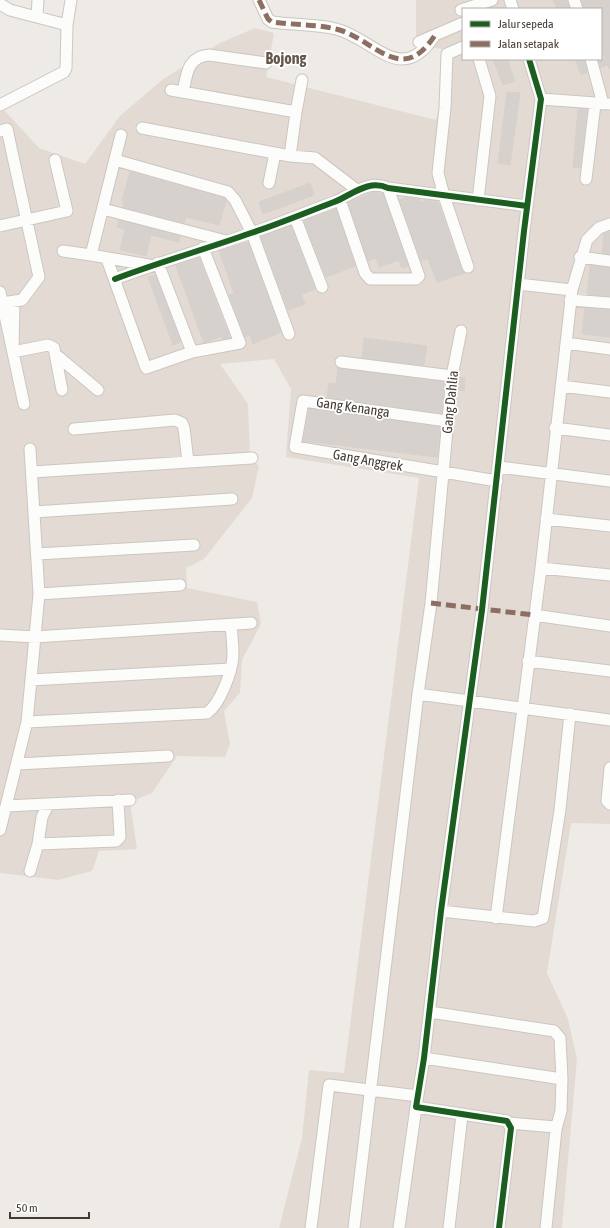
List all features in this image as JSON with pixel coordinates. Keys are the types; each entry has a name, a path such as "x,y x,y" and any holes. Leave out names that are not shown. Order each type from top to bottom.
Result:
{"street":[{"path":"37,17 38,0"},
{"path":"0,105 64,72 66,68 67,25 71,0"},
{"path":"259,0 268,19 272,22 336,29 354,37 384,55 400,59 416,56 426,50 435,35"},
{"path":"460,8 492,0"},
{"path":"0,4 10,10 67,25"},
{"path":"419,42 462,23"},
{"path":"462,48 447,54 446,108 438,173 444,196 468,267"},
{"path":"183,92 188,67 196,58 209,55 266,62"},
{"path":"478,200 490,96 479,60"},
{"path":"399,1228 424,1058 441,910 470,701 524,231 542,99 529,60"},
{"path":"586,180 603,104 591,60"},
{"path":"290,156 302,80"},
{"path":"171,90 296,112"},
{"path":"542,99 603,104"},
{"path":"142,128 290,156 315,158 357,190"},
{"path":"0,131 6,129 39,277 22,300 2,303"},
{"path":"91,256 121,135"},
{"path":"270,183 275,153"},
{"path":"0,226 67,211 55,160"},
{"path":"115,160 228,192 235,200 252,233 290,334"},
{"path":"115,279 154,264 252,233 340,200 357,190 374,184 388,188 527,206"},
{"path":"340,200 365,273 370,279 416,279 419,276 388,188"},
{"path":"103,209 226,241"},
{"path":"295,217 322,287"},
{"path":"496,918 546,519 571,295 580,257 587,240 591,235 604,226 610,224"},
{"path":"107,259 146,368 192,352 240,343 203,248"},
{"path":"63,251 107,259 154,264"},
{"path":"580,257 610,261"},
{"path":"154,264 192,352"},
{"path":"518,284 610,303"},
{"path":"0,292 24,404"},
{"path":"13,352 14,301"},
{"name":"Gang Dahlia","path":"354,1228 418,694 431,603 452,376 461,331"},
{"path":"566,343 610,349"},
{"path":"13,352 48,345 54,348 62,390"},
{"path":"55,354 98,390"},
{"path":"341,362 452,376"},
{"path":"561,386 610,392"},
{"name":"Gang Kenanga","path":"295,444 302,401 447,420"},
{"path":"74,429 175,420 182,423 184,428 188,462"},
{"path":"555,428 610,435"},
{"name":"Gang Anggrek","path":"295,444 296,448 444,473"},
{"path":"0,830 11,806 17,764 27,722 39,594 30,449"},
{"path":"32,472 252,458"},
{"path":"498,467 551,475 610,481"},
{"path":"444,473 496,481"},
{"path":"34,512 232,499"},
{"path":"546,519 610,526"},
{"path":"37,554 194,545"},
{"path":"540,568 610,575"},
{"path":"39,594 180,585"},
{"path":"534,615 610,626"},
{"path":"0,635 35,637 251,623"},
{"path":"27,722 207,713 212,710 223,692 230,669 233,657 231,625"},
{"path":"528,660 610,671"},
{"path":"31,680 230,669"},
{"path":"418,694 610,720"},
{"path":"441,910 496,918 534,921 543,918 560,810 570,714"},
{"path":"17,764 168,756"},
{"path":"610,768 606,793 607,801 610,804"},
{"path":"38,844 116,841 120,837 118,800"},
{"path":"11,806 130,800"},
{"path":"30,871 38,844 42,817 48,804"},
{"path":"11,806 42,817"},
{"path":"430,1012 554,1031 560,1038 562,1079 561,1112 556,1129 546,1228"},
{"path":"424,1058 562,1079"},
{"path":"313,1228 328,1085 370,1090 462,1114 507,1121 510,1123 555,1127 556,1129"},
{"path":"449,1228 462,1114"},
{"path":"499,1228 511,1128 510,1123"}],"shaded area":[{"path":"416,0 610,0 610,824 571,823 547,973 568,1019 577,1059 562,1228 279,1228 302,1138 309,1070 344,1073 419,478 286,457 291,389 274,359 220,364 248,404 250,455 259,466 252,498 204,559 186,568 187,588 257,602 261,624 242,660 240,693 224,711 230,744 225,757 177,756 152,793 130,802 137,849 99,851 92,871 58,880 0,873 0,111 4,110 39,148 85,164 120,116 162,80 218,44 255,28 274,33 266,77 436,120 446,77 442,49 416,45"}],"building":[{"path":"553,0 567,0 570,8 557,8"},
{"path":"581,0 610,0 610,69 607,65 601,68 598,60 605,59 602,51 602,8 584,8"},
{"path":"493,60 507,60 515,81 503,85"},
{"path":"575,60 584,60 587,72 581,75"},
{"path":"507,92 520,93 510,165 498,163"},
{"path":"578,109 587,109 580,168 573,167"},
{"path":"130,172 224,198 226,201 219,225 186,217 184,223 123,207 124,201 122,200"},
{"path":"310,183 314,195 263,214 259,202"},
{"path":"374,192 383,194 408,266 402,268 399,260 379,267 376,258 368,261 348,203"},
{"path":"406,197 420,199 421,202 428,200 438,202 461,269 465,273 437,282 428,259 421,261 400,200"},
{"path":"336,209 355,266 326,277 304,221"},
{"path":"119,220 180,236 179,242 151,235 146,256 120,250 125,229 117,227"},
{"path":"291,226 315,289 301,295 305,304 288,310 261,237"},
{"path":"610,232 610,254 602,253 604,234"},
{"path":"248,242 281,332 253,344 250,335 245,337 229,295 234,293 219,251"},
{"path":"199,258 230,338 223,339 222,336 204,343 176,266"},
{"path":"590,265 610,268 610,296 587,294"},
{"path":"155,275 181,342 173,345 148,277"},
{"path":"585,308 610,310 610,337 582,334"},
{"path":"364,338 427,346 424,365 362,358"},
{"path":"338,368 444,382 442,413 327,397 329,383 336,384"},
{"path":"459,377 465,378 464,391 458,390"},
{"path":"309,409 440,427 437,457 303,441"}],"marked path":[{"path":"259,0 268,19 272,22 320,26 336,29 350,34 387,55 399,59 411,58 423,50 435,35"},
{"path":"431,603 534,615"}],"cycle path":[{"path":"499,1228 511,1128 507,1121 416,1107 424,1058 441,911 482,610 524,231 541,99 529,60"},
{"path":"115,279 272,226 334,202 360,189 374,185 527,206"}],"district":[{"name":"Bojong","path":"286,58"}]}
